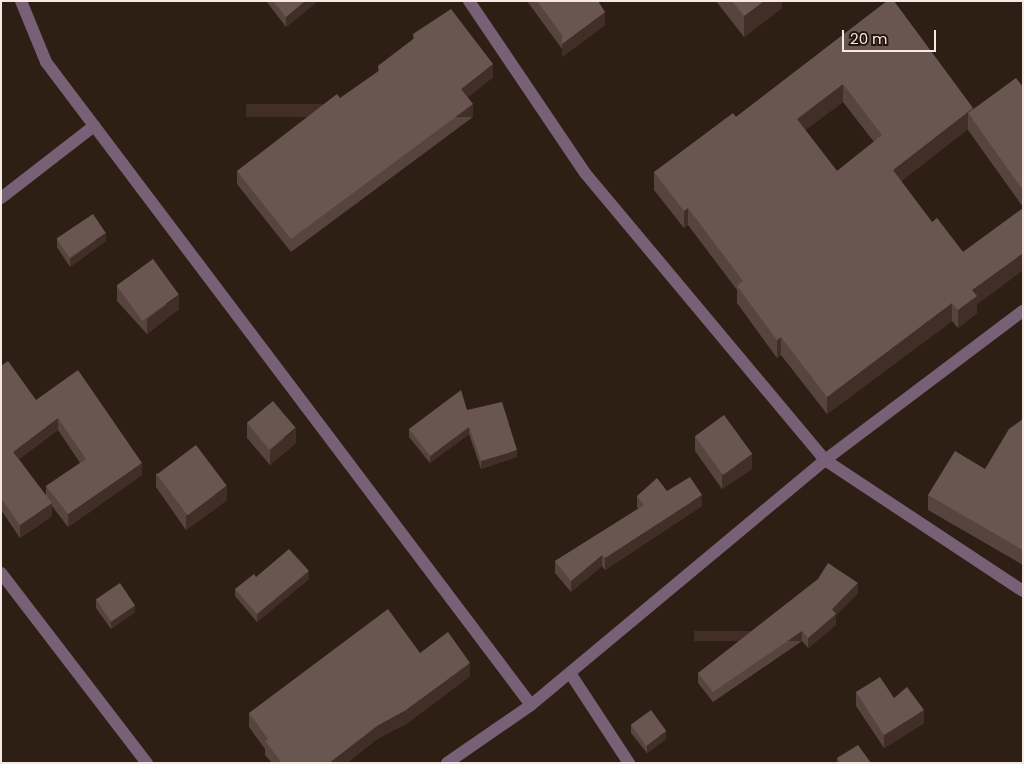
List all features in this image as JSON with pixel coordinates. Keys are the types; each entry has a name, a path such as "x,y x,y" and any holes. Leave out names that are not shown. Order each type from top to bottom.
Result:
{"street":[{"path":"21,1 46,62 531,704"},
{"path":"469,1 585,173 825,460 1023,591"},
{"path":"1,198 94,126"},
{"path":"447,763 531,704 825,460 1023,311"},
{"path":"1,573 147,763"},
{"path":"570,673 629,763"}],"building":[{"path":"273,1 305,1 286,17"},
{"path":"537,1 598,1 605,12 562,44 562,35"},
{"path":"732,1 764,1 744,16"},
{"path":"887,1 894,1 973,108 893,170 932,222 937,218 963,252 1023,208 1023,253 972,290 977,296 958,310 952,303 827,397 781,337 777,340 737,286 743,281 688,208 684,211 654,172 733,113 736,117","holes":["843,84 882,135 837,171 797,119"]},
{"path":"451,9 493,64 461,89 473,104 291,239 237,171 337,94 340,98 380,70 378,66 415,38 413,34"},
{"path":"1016,78 1023,87 1023,190 968,113"},
{"path":"93,214 106,233 69,258 57,239"},
{"path":"153,259 179,295 142,321 117,285"},
{"path":"8,361 36,400 78,370 142,463 68,514 46,486 86,459 58,418 13,452 52,503 20,525 1,498 1,366"},
{"path":"461,390 467,410 502,402 517,450 481,461 469,427 430,456 409,429"},
{"path":"273,401 295,428 269,450 247,423"},
{"path":"724,415 752,454 723,475 695,436"},
{"path":"1023,419 1023,550 928,495 955,451 985,469 1009,429"},
{"path":"196,445 227,486 188,515 157,474"},
{"path":"690,477 702,495 605,558 602,555 571,581 555,561 644,505 637,496 657,478 667,491"},
{"path":"289,549 309,571 257,614 235,589 254,574 256,577"},
{"path":"828,563 858,583 832,609 836,614 808,638 802,631 713,692 698,673 818,579"},
{"path":"120,583 135,605 111,622 96,599"},
{"path":"388,609 420,653 448,632 470,663 406,710 377,726 329,763 282,763 265,741 268,739 249,713"},
{"path":"880,677 894,698 907,687 924,710 884,735 856,692"},
{"path":"651,710 666,731 646,746 631,725"},
{"path":"858,745 871,763 841,763 837,758"}]}
